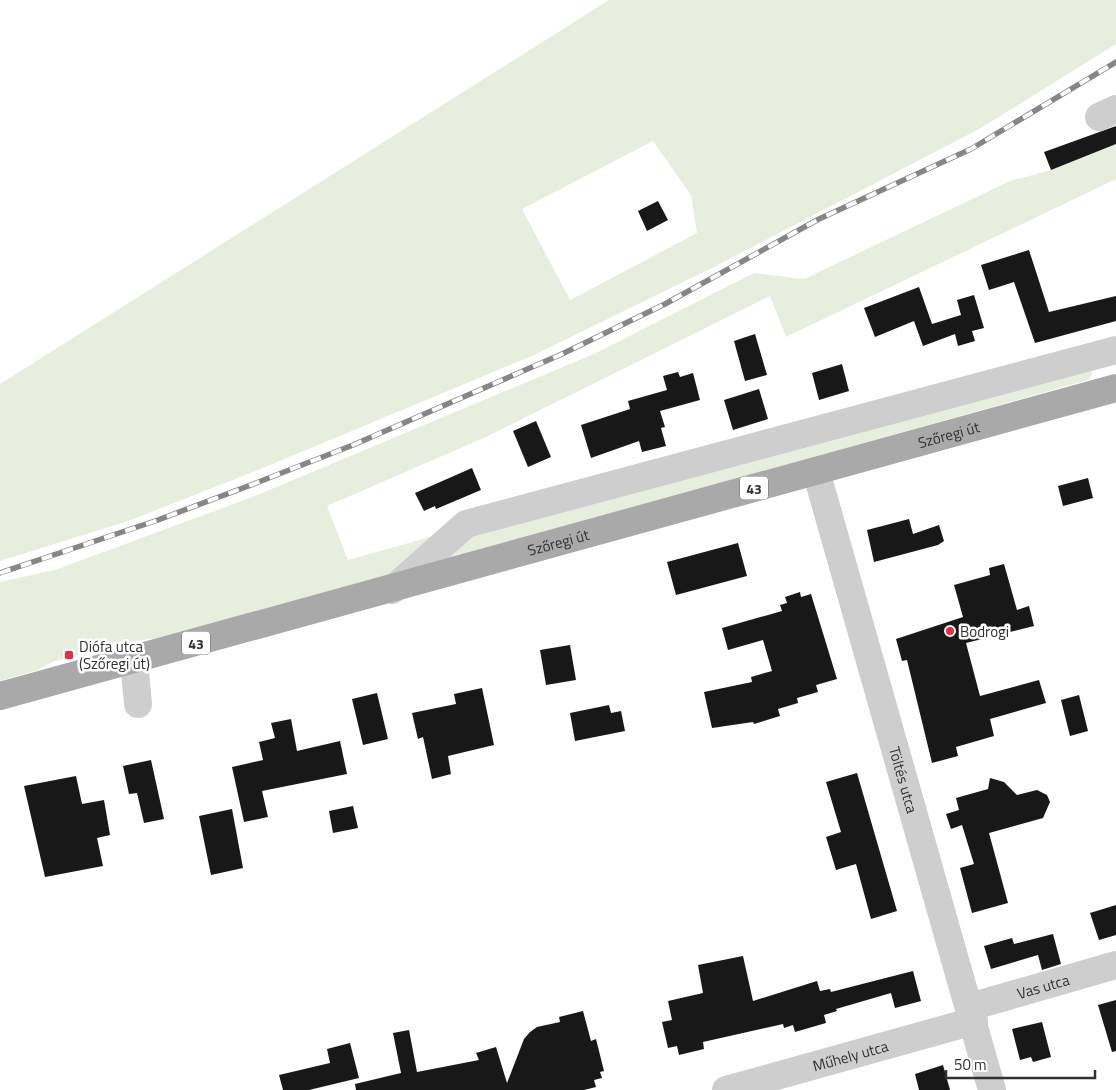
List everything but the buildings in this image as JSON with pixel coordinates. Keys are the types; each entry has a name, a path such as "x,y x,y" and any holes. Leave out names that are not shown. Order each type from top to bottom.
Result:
{"main road":[{"name":"Szőregi út","path":"0,696 392,590 1112,390"}],"street":[{"path":"392,590 466,524 1107,352 1112,390"},
{"name":"Töltés utca","path":"816,471 972,1014 992,1090"},
{"path":"134,660 138,704"},
{"name":"Vas utca","path":"972,1014 1116,965"},
{"name":"Műhely utca","path":"726,1090 972,1014"}],"green space":[{"path":"609,0 1116,0 1116,44 981,128 714,267 534,355 263,468 131,520 0,561 0,384","holes":["653,141 691,195 697,233 570,300 522,209"]},
{"path":"1116,144 1116,179 786,337 770,296 486,437 327,506 348,560 448,532 409,569 158,638 125,642 52,662 38,670 0,681 0,582 55,570 255,496 596,353 754,273 804,279 1010,181 1051,170"},
{"path":"1078,367 1093,373 1088,380 436,563 468,529"}],"railway":[{"path":"0,573 158,520 256,483 353,445 562,354 665,304 819,219 971,149 1116,62"}],"place":[{"name":"Bodrogi","path":"950,631"},
{"name":"Diófa utca (Szőregi út)","path":"69,655"}]}
